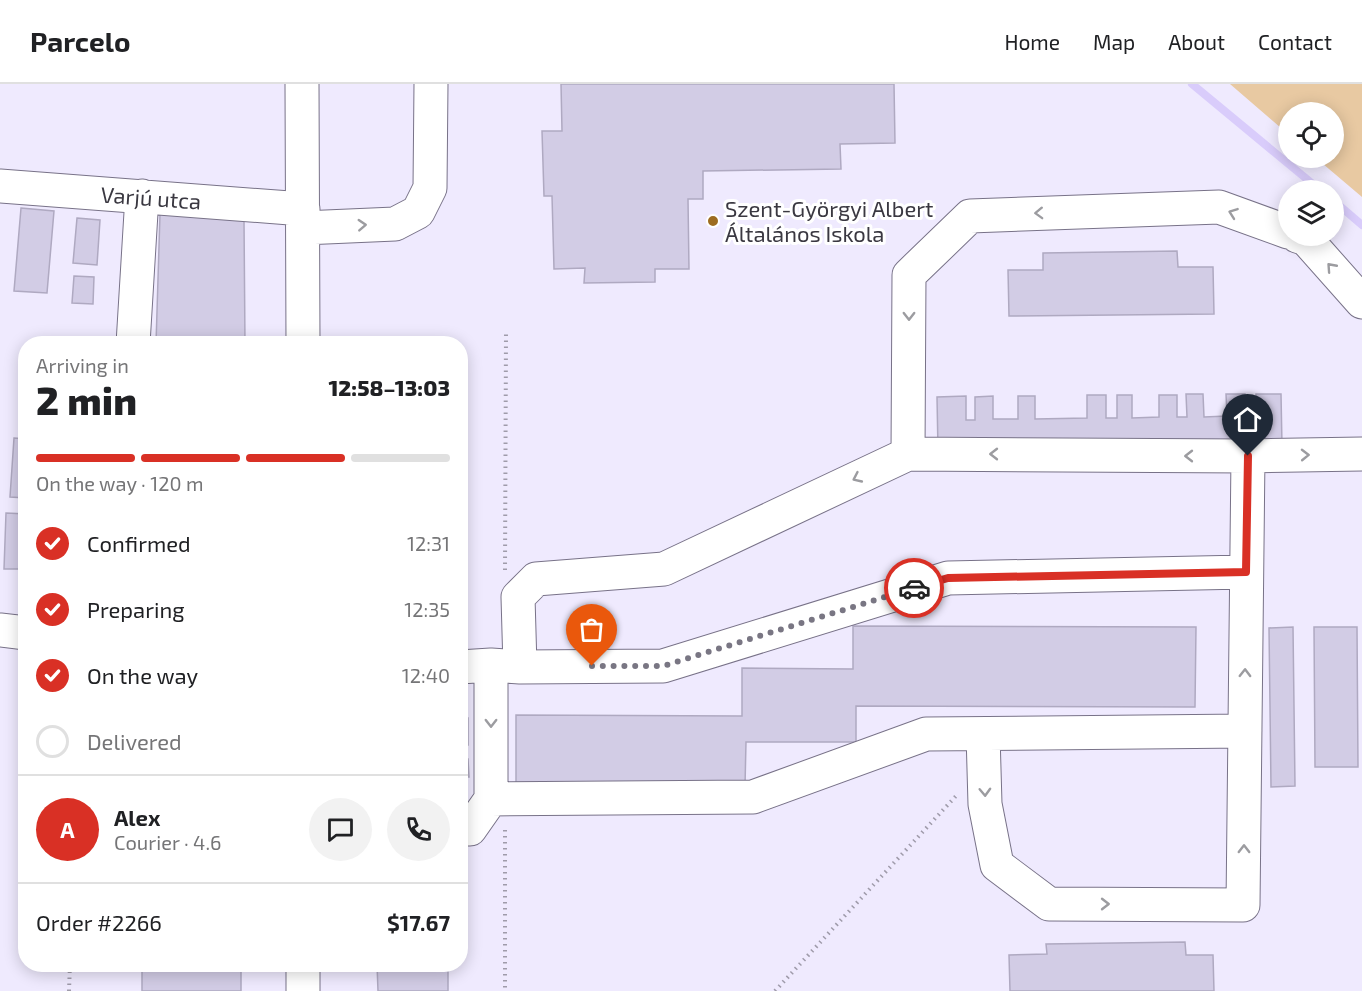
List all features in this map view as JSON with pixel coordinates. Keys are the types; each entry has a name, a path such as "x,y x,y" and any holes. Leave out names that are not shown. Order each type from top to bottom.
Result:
{"street":[{"path":"302,84 303,336"},
{"name":"Varjú utca","path":"0,186 142,196 303,218 396,224 418,212 430,188 431,84"},
{"path":"133,336 142,196"},
{"path":"908,454 909,275 970,216 1219,207 1278,228"},
{"path":"1312,246 1362,302"},
{"path":"468,829 491,799 491,666 518,597 536,579 664,569 908,454 1248,456 1362,454"},
{"path":"983,734 985,804 997,865 1049,904 1243,905 1248,456"},
{"path":"491,666 663,666 948,578 1246,572"},
{"path":"0,630 18,632"},
{"path":"491,799 753,797 926,734 1245,731"},
{"path":"303,972 303,991"}],"path":[{"path":"775,991 984,766"},
{"path":"69,991 70,972"}],"shaded area":[{"path":"1230,84 1362,84 1362,197 1328,168 1344,168 1344,102 1278,102 1278,125"}],"building":[{"path":"561,84 894,84 895,143 840,144 841,169 703,171 703,199 688,199 689,269 655,269 655,282 584,283 585,268 554,269 552,196 544,196 542,131 562,131"},
{"path":"21,208 54,211 47,293 14,291"},
{"path":"160,214 244,220 245,336 156,336"},
{"path":"77,218 100,220 97,265 73,263"},
{"path":"1177,251 1178,267 1213,267 1214,314 1009,316 1008,270 1043,270 1043,253"},
{"path":"74,276 94,277 93,304 72,303"},
{"path":"1186,394 1203,394 1204,417 1227,416 1226,394 1245,394 1246,416 1256,416 1256,394 1281,394 1282,445 938,450 937,397 966,396 966,420 975,420 975,397 993,396 993,419 1018,419 1018,396 1035,396 1035,419 1087,418 1087,395 1106,395 1106,418 1117,418 1117,395 1132,395 1132,418 1159,417 1159,395 1177,395 1177,417 1187,417"},
{"path":"14,438 18,438 18,498 10,497"},
{"path":"6,513 18,514 18,569 4,569"},
{"path":"853,626 1196,627 1195,707 856,706 856,742 746,742 745,786 516,785 516,715 742,716 742,668 853,669"},
{"path":"1293,627 1295,786 1271,787 1269,628"},
{"path":"1314,627 1357,627 1358,767 1315,767"},
{"path":"1185,942 1186,955 1213,955 1214,991 1010,991 1009,955 1047,954 1046,944"},
{"path":"142,972 241,972 241,991 142,991"},
{"path":"377,972 448,972 448,991 378,991"}],"waterway":[{"path":"1192,84 1308,180"},
{"path":"1344,210 1362,225"}],"way so far":[{"path":"592,666 663,666 914,588"}],"place":[{"name":"Szent-Györgyi Albert Általános Iskola","path":"713,221"}],"route":[{"path":"914,588 948,578 1246,572 1248,456"}]}
